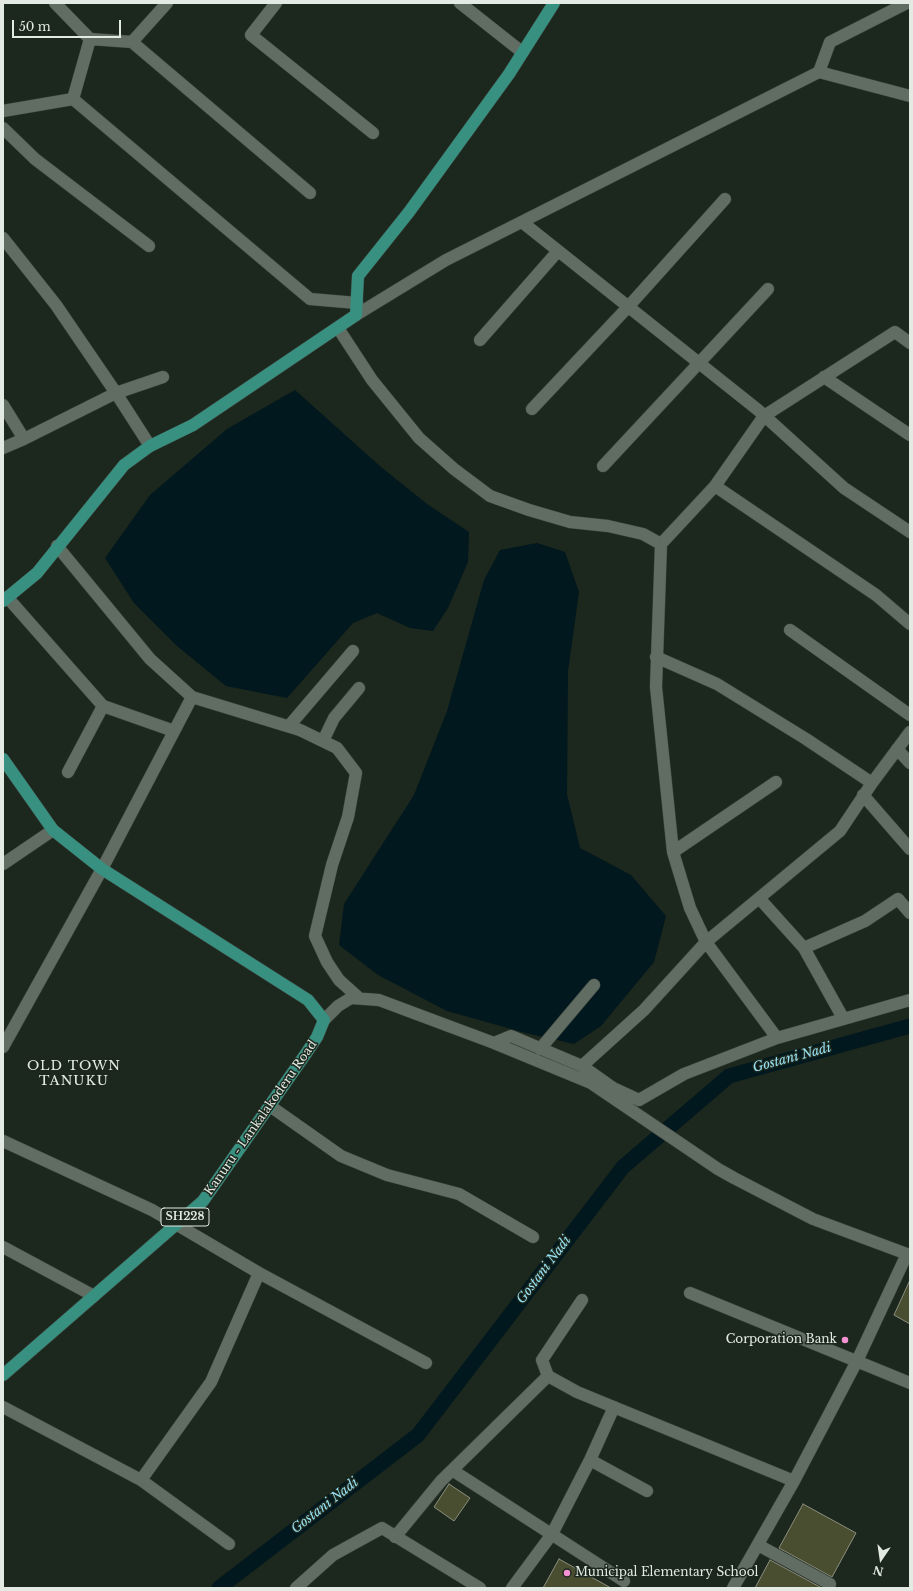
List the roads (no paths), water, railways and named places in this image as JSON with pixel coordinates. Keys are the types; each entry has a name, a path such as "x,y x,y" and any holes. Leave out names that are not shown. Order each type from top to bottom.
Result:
{"main road":[{"path":"5,599 37,573 57,546 124,465 150,446 193,425 356,315 358,276 409,212 522,52 554,3"},
{"path":"3,760 54,830 102,869 308,1000 324,1020"},
{"name":"Kanuru - Lankalakoderu Road","path":"3,1375 203,1201 270,1106 316,1037 324,1020"}],"street":[{"path":"55,3 90,39 132,42 310,193"},
{"path":"132,42 167,3"},
{"path":"276,3 251,35 373,133"},
{"path":"460,3 522,52"},
{"path":"819,72 830,42 907,3"},
{"path":"74,99 90,39"},
{"path":"356,315 446,260 819,72 910,96"},
{"path":"3,111 74,99 310,299 357,303"},
{"path":"3,128 35,159 148,246"},
{"path":"532,409 628,307 725,199"},
{"path":"522,222 764,416 844,488 910,532"},
{"path":"3,238 56,305 150,446"},
{"path":"480,340 558,251"},
{"path":"603,466 768,289"},
{"path":"338,328 372,380 419,438 454,469 490,496 529,510 570,522 608,526 643,534 661,544"},
{"path":"777,1038 706,942 690,908 673,852 656,687 661,544 715,486 764,416 895,332 910,342"},
{"path":"3,448 116,393 163,377"},
{"path":"824,377 910,435"},
{"path":"3,406 24,439"},
{"path":"715,486 876,595 910,624"},
{"path":"57,546 150,659 192,697 289,726 322,741 337,748 356,773 348,817 332,866 315,936 327,962 339,980 359,998"},
{"path":"5,599 104,706 174,731"},
{"path":"790,630 910,715"},
{"path":"289,726 353,650"},
{"path":"656,657 717,684 806,739 872,783"},
{"path":"322,741 334,718 359,688"},
{"path":"3,1047 102,869 192,697"},
{"path":"68,772 104,706"},
{"path":"582,1066 644,1010 706,942 840,831 872,783 910,732"},
{"path":"897,749 910,763"},
{"path":"673,852 776,782"},
{"path":"864,795 910,849"},
{"path":"3,864 54,830"},
{"path":"759,898 804,948 843,1018"},
{"path":"804,948 865,921 898,899 910,913"},
{"path":"540,1049 594,985"},
{"path":"324,1020 344,1002 351,998 380,1000 494,1043 591,1083 718,1169 813,1219 909,1253 857,1361 794,1481 733,1588"},
{"path":"494,1043 511,1036 582,1066 613,1088 639,1100 684,1074 777,1038 910,1000"},
{"path":"270,1106 341,1156 387,1175 459,1194 533,1236"},
{"path":"3,1141 152,1210 259,1273 426,1363"},
{"path":"3,1248 94,1296"},
{"path":"141,1480 211,1382 259,1273"},
{"path":"690,1293 910,1383"},
{"path":"582,1300 542,1360 548,1376 577,1392 794,1481"},
{"path":"395,1537 452,1470 548,1376"},
{"path":"3,1406 141,1480 229,1544"},
{"path":"512,1588 552,1534 590,1460 614,1407"},
{"path":"590,1460 647,1491"},
{"path":"452,1470 624,1581"},
{"path":"296,1588 333,1555 382,1528 480,1588"},
{"path":"758,1545 830,1584"}],"water":[{"path":"295,390 381,467 427,504 469,532 468,562 448,608 433,631 410,628 377,613 353,623 287,698 226,686 177,646 134,603 105,558 150,495 227,429"},
{"path":"537,543 565,552 579,592 568,671 567,794 580,848 631,875 666,916 654,962 601,1026 574,1044 522,1032 447,1011 378,975 339,945 344,904 414,795 447,711 484,580 500,550"}],"waterway":[{"name":"Gostani Nadi","path":"219,1588 418,1435 623,1167 729,1076 910,1026"}],"place":[{"name":"Corporation Bank","path":"845,1340"},
{"name":"Municipal Elementary School","path":"567,1573"}],"district":[{"name":"OLD TOWN TANUKU","path":"74,1074"}]}
